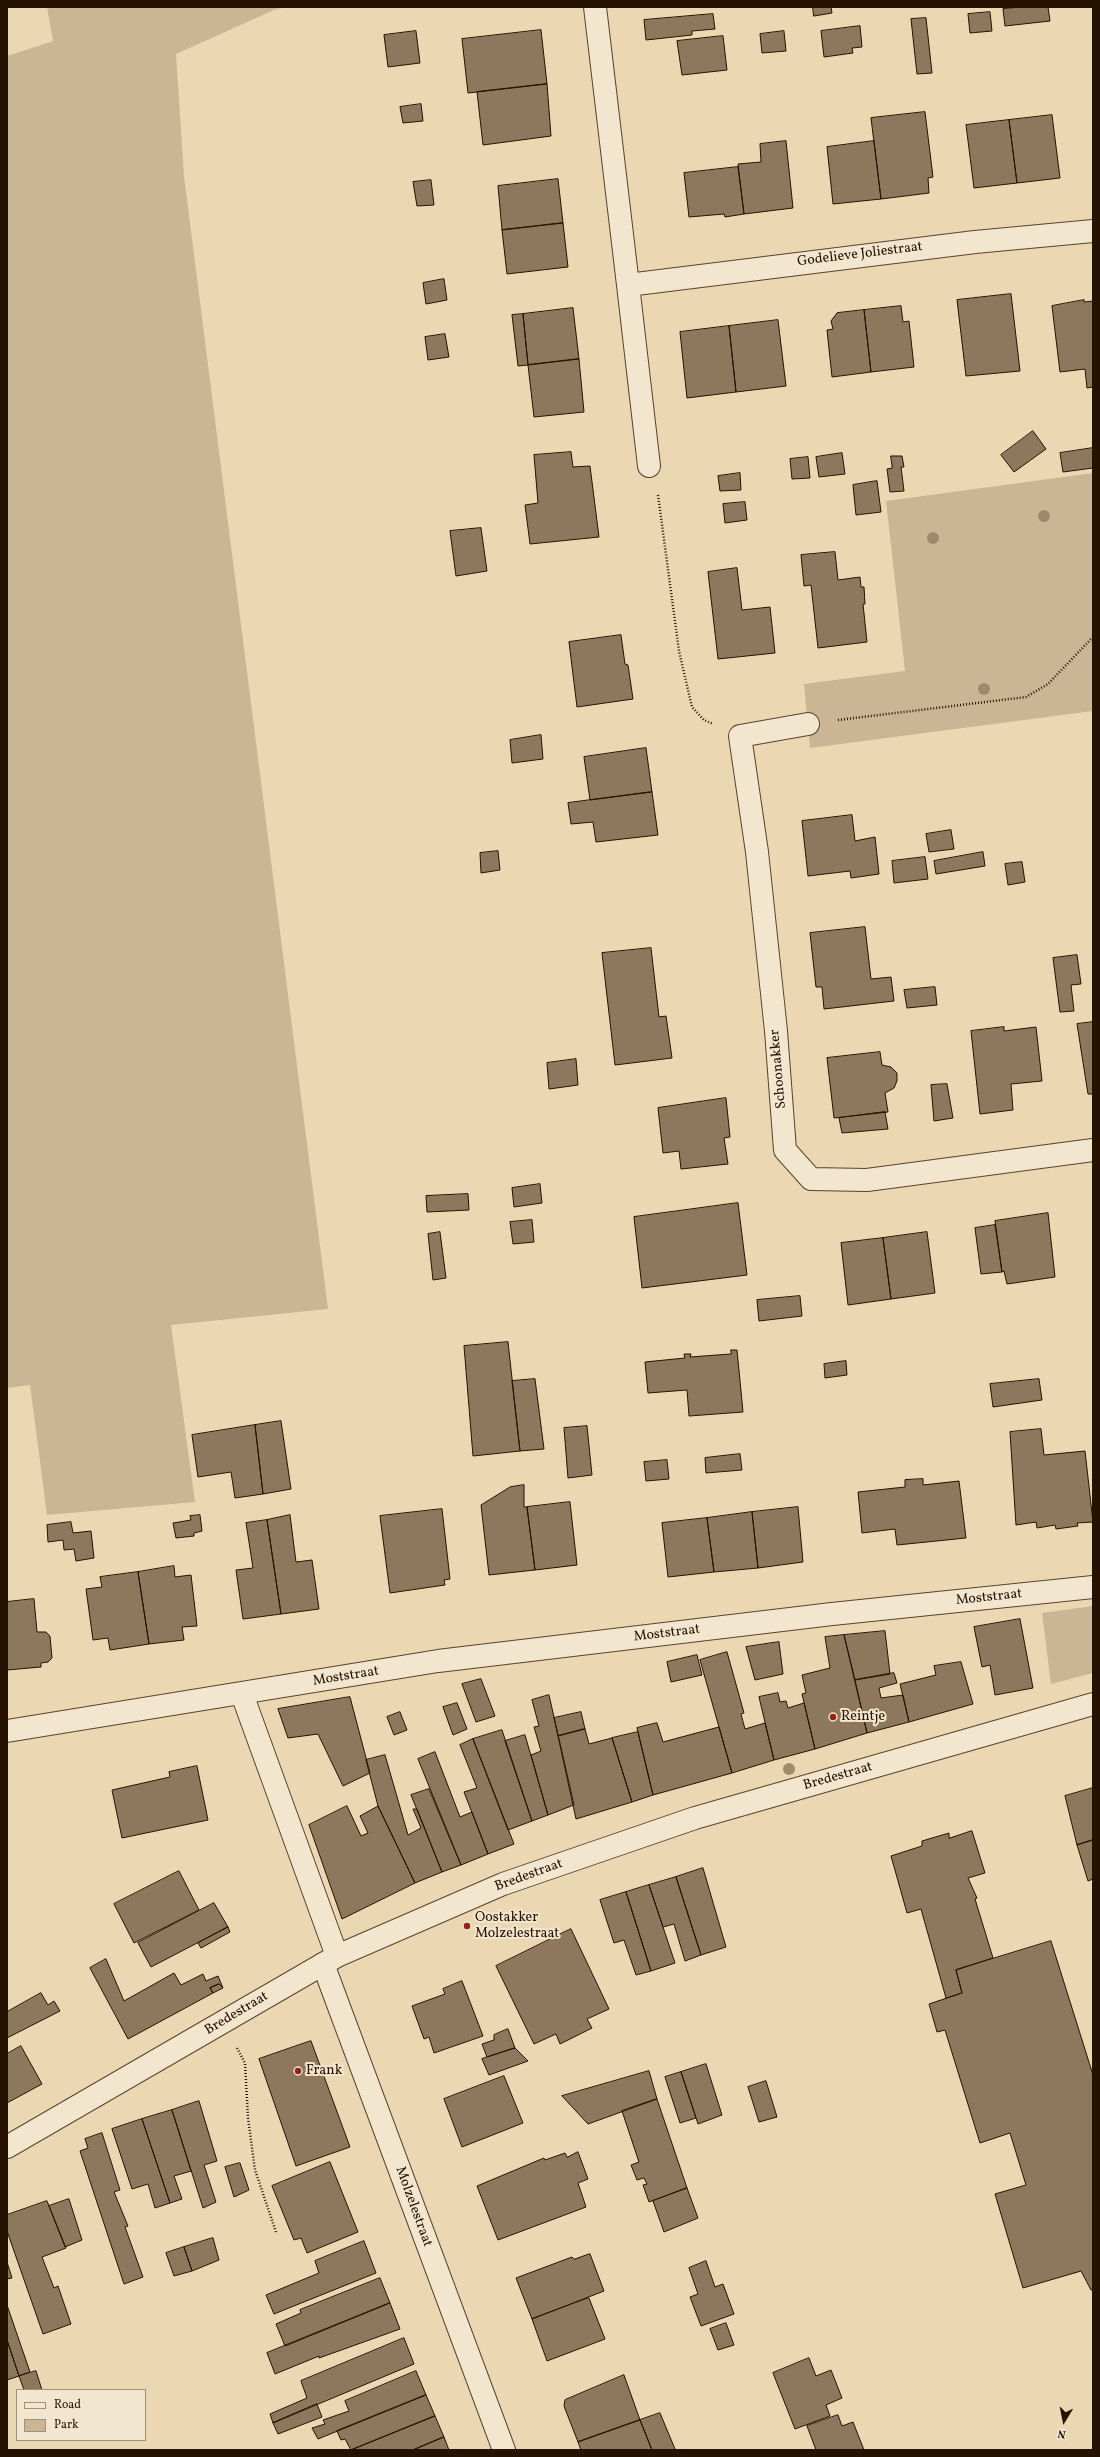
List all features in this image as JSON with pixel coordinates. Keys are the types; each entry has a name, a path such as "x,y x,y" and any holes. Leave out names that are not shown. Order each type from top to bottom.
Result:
{"street":[{"path":"595,7 649,466"},
{"name":"Godelieve Joliestraat","path":"628,285 975,242 1093,231"},
{"path":"740,736 808,724"},
{"name":"Schoonakker","path":"740,736 758,860 776,1031 786,1150 811,1179 867,1180 1093,1150"},
{"name":"Moststraat","path":"7,1731 446,1660 832,1614 1093,1587"},
{"path":"242,1694 330,1960"},
{"name":"Bredestraat","path":"7,2147 330,1960 503,1884 695,1818 1093,1704"},
{"name":"Molzelestraat","path":"330,1960 504,2450"}],"path":[{"path":"649,466 656,476 679,651 692,707 704,720 740,736"},
{"path":"808,724 1026,697 1048,684 1093,637"},
{"path":"222,2023 245,2063 248,2118 255,2170 276,2232"}],"green space":[{"path":"47,7 285,7 274,10 176,54 184,176 328,1309 171,1325 195,1502 47,1515 30,1385 7,1388 7,56 53,41"},
{"path":"1093,473 1093,711 810,748 804,684 905,671 886,501"},
{"path":"1093,1606 1093,1673 1051,1684 1042,1613"}],"building":[{"path":"813,7 831,7 832,13 814,16"},
{"path":"1048,7 1050,21 1005,26 1003,9"},
{"path":"990,12 992,31 970,33 968,14"},
{"path":"713,14 715,29 692,31 692,35 646,40 644,20"},
{"path":"926,18 932,73 917,74 911,19"},
{"path":"860,26 862,47 852,48 853,53 824,57 821,31"},
{"path":"541,30 547,84 468,93 462,39"},
{"path":"416,31 420,63 388,67 384,35"},
{"path":"784,31 786,51 762,53 760,34"},
{"path":"723,36 727,70 682,75 677,41"},
{"path":"547,84 551,136 483,145 477,92"},
{"path":"421,104 423,121 403,123 400,107"},
{"path":"925,112 933,177 928,178 929,193 881,199 871,118"},
{"path":"1052,115 1060,178 1017,183 1009,120"},
{"path":"1009,120 1017,183 974,188 966,125"},
{"path":"786,141 793,208 744,214 738,164 761,162 760,144"},
{"path":"874,141 881,199 833,204 827,147"},
{"path":"738,167 744,214 725,217 724,214 689,217 684,173"},
{"path":"558,179 563,223 502,230 498,186"},
{"path":"431,180 434,205 417,206 413,182"},
{"path":"563,223 568,267 507,274 502,230"},
{"path":"444,279 447,300 426,304 423,283"},
{"path":"1011,294 1020,371 966,376 957,300"},
{"path":"1084,300 1084,302 1093,301 1093,387 1087,388 1085,369 1060,372 1052,306"},
{"path":"901,306 903,322 909,321 914,367 871,372 864,310"},
{"path":"573,308 579,359 528,365 523,314"},
{"path":"864,310 871,372 832,377 827,330 833,329 831,321 837,313"},
{"path":"523,314 528,365 518,366 512,315"},
{"path":"778,320 786,386 736,392 729,326"},
{"path":"729,326 736,392 687,398 680,332"},
{"path":"445,334 449,357 428,360 425,337"},
{"path":"579,359 584,412 534,417 528,365"},
{"path":"1033,431 1046,449 1014,472 1001,455"},
{"path":"1093,448 1093,468 1063,472 1060,453"},
{"path":"571,452 573,467 590,466 599,537 530,544 525,505 538,503 534,455"},
{"path":"842,453 845,474 819,477 816,457"},
{"path":"891,456 902,456 904,467 901,467 904,491 890,492 887,469 892,468"},
{"path":"808,457 810,478 792,479 790,459"},
{"path":"740,473 741,490 720,491 718,476"},
{"path":"877,481 881,512 856,515 853,485"},
{"path":"745,502 747,520 725,523 723,504"},
{"path":"481,528 487,571 456,576 450,531"},
{"path":"835,552 838,580 860,577 861,587 864,587 865,604 863,604 867,642 818,648 811,585 804,586 801,555"},
{"path":"737,568 742,610 770,607 775,653 718,659 708,572"},
{"path":"621,635 625,664 628,665 633,699 577,707 569,642"},
{"path":"541,735 543,759 512,763 510,740"},
{"path":"646,748 652,792 590,800 584,757"},
{"path":"652,792 658,835 596,842 593,822 571,824 568,803"},
{"path":"852,815 855,841 875,837 879,874 851,878 850,871 808,876 802,821"},
{"path":"951,830 954,849 929,852 926,834"},
{"path":"498,851 500,870 481,873 480,853"},
{"path":"983,852 985,866 936,874 934,861"},
{"path":"925,857 928,879 894,883 892,861"},
{"path":"1022,862 1025,882 1008,885 1005,864"},
{"path":"865,927 871,979 891,977 894,1001 824,1009 822,987 816,987 810,933"},
{"path":"651,948 659,1017 666,1016 672,1058 615,1065 602,953"},
{"path":"1077,955 1081,984 1071,985 1074,1011 1060,1012 1053,958"},
{"path":"935,987 937,1005 907,1008 904,990"},
{"path":"1093,1022 1093,1094 1088,1094 1077,1024"},
{"path":"1004,1027 1004,1031 1036,1027 1042,1081 1011,1084 1013,1110 980,1114 971,1031"},
{"path":"880,1052 882,1065 891,1067 897,1073 897,1081 894,1088 885,1093 888,1112 834,1118 827,1058"},
{"path":"576,1059 578,1085 549,1089 547,1063"},
{"path":"947,1084 953,1118 934,1121 931,1085"},
{"path":"726,1098 730,1137 724,1138 728,1164 681,1169 679,1151 663,1153 658,1108"},
{"path":"885,1112 888,1129 842,1133 839,1118"},
{"path":"540,1184 542,1203 514,1207 512,1188"},
{"path":"468,1194 469,1210 427,1212 426,1196"},
{"path":"738,1203 747,1275 642,1288 634,1217"},
{"path":"1048,1213 1055,1277 1007,1284 1004,1271 1002,1272 995,1221"},
{"path":"532,1220 534,1242 513,1244 510,1222"},
{"path":"995,1225 1002,1272 981,1274 975,1228"},
{"path":"440,1232 446,1278 433,1280 428,1234"},
{"path":"927,1232 935,1293 891,1299 883,1238"},
{"path":"883,1238 891,1299 848,1305 841,1243"},
{"path":"800,1296 802,1316 759,1321 757,1300"},
{"path":"508,1342 520,1451 473,1456 464,1346"},
{"path":"731,1350 737,1350 743,1412 689,1416 687,1390 648,1393 645,1362 685,1358 684,1354 691,1354 690,1357 731,1354"},
{"path":"846,1361 847,1375 825,1378 824,1364"},
{"path":"535,1379 544,1449 520,1451 512,1381"},
{"path":"1039,1379 1042,1400 993,1407 990,1384"},
{"path":"281,1421 291,1489 263,1494 255,1425"},
{"path":"255,1425 263,1494 235,1498 231,1472 198,1477 192,1435"},
{"path":"587,1426 592,1475 568,1478 564,1428"},
{"path":"1041,1429 1044,1455 1085,1451 1093,1522 1077,1523 1078,1526 1056,1529 1055,1525 1037,1528 1036,1522 1016,1525 1010,1432"},
{"path":"740,1454 742,1470 706,1473 705,1458"},
{"path":"667,1460 669,1479 646,1481 644,1462"},
{"path":"923,1479 923,1485 959,1481 966,1538 897,1545 895,1529 862,1533 858,1492 905,1487 905,1480"},
{"path":"524,1485 524,1507 527,1507 535,1570 489,1575 481,1505 510,1487"},
{"path":"570,1502 577,1565 535,1570 527,1507"},
{"path":"798,1507 803,1562 758,1568 752,1512"},
{"path":"442,1509 450,1579 444,1580 445,1585 390,1593 380,1516"},
{"path":"752,1512 758,1568 714,1572 707,1518"},
{"path":"200,1515 202,1531 194,1533 194,1536 176,1538 173,1523 191,1520 190,1516"},
{"path":"290,1515 296,1562 312,1560 319,1609 281,1614 267,1520"},
{"path":"707,1518 714,1572 668,1577 662,1523"},
{"path":"267,1520 281,1614 243,1619 236,1570 253,1568 246,1523"},
{"path":"71,1522 73,1533 91,1531 94,1558 76,1561 74,1549 64,1550 63,1540 48,1542 47,1525"},
{"path":"174,1566 175,1577 191,1575 197,1626 182,1627 184,1640 149,1644 138,1572"},
{"path":"138,1572 149,1644 110,1650 108,1638 93,1640 86,1589 102,1587 100,1577"},
{"path":"34,1599 37,1632 46,1632 50,1636 52,1658 48,1662 41,1663 41,1667 7,1670 7,1602"},
{"path":"1020,1619 1033,1688 995,1695 990,1665 982,1667 974,1627"},
{"path":"885,1631 890,1674 855,1680 844,1635"},
{"path":"844,1635 867,1733 815,1749 802,1694 806,1693 802,1675 830,1668 825,1637"},
{"path":"779,1642 783,1674 755,1680 746,1647"},
{"path":"727,1652 744,1713 741,1714 745,1729 765,1723 774,1760 732,1773 700,1660"},
{"path":"697,1655 702,1675 671,1682 667,1662"},
{"path":"961,1662 973,1704 909,1722 900,1684 936,1675 934,1666"},
{"path":"894,1673 897,1683 879,1688 881,1698 903,1695 909,1722 867,1733 855,1680"},
{"path":"481,1679 495,1716 476,1722 462,1684"},
{"path":"778,1693 780,1702 786,1701 788,1708 804,1703 815,1749 774,1760 759,1697"},
{"path":"549,1695 574,1805 548,1815 531,1755 541,1751 534,1727 539,1726 532,1700"},
{"path":"350,1697 370,1773 343,1786 318,1734 288,1738 278,1709"},
{"path":"457,1703 467,1729 453,1735 443,1707"},
{"path":"400,1712 407,1730 394,1735 387,1717"},
{"path":"581,1712 585,1729 558,1736 554,1718"},
{"path":"657,1723 663,1742 719,1727 732,1773 653,1795 637,1728"},
{"path":"585,1729 589,1744 612,1738 632,1802 576,1819 558,1736"},
{"path":"502,1730 532,1821 508,1830 473,1739"},
{"path":"638,1732 653,1795 632,1802 612,1738"},
{"path":"525,1735 548,1815 532,1821 505,1741"},
{"path":"473,1739 514,1844 488,1854 464,1792 477,1788 460,1745"},
{"path":"435,1752 460,1817 472,1812 488,1854 461,1865 418,1759"},
{"path":"385,1755 408,1835 421,1828 413,1809 417,1809 442,1872 415,1883 378,1806 366,1760"},
{"path":"197,1766 208,1820 122,1838 112,1790 170,1777 169,1772"},
{"path":"1093,1788 1093,1840 1077,1845 1065,1796"},
{"path":"429,1789 461,1865 442,1872 411,1795"},
{"path":"347,1806 361,1836 368,1833 360,1816 378,1806 415,1883 342,1919 309,1825"},
{"path":"972,1831 985,1873 968,1878 977,1898 975,1899 993,1958 956,1970 962,1993 946,1998 921,1909 907,1913 891,1856 922,1846 922,1841 949,1833 949,1838"},
{"path":"1093,1840 1093,1879 1088,1881 1077,1845"},
{"path":"703,1868 726,1947 701,1955 676,1877"},
{"path":"179,1871 199,1910 134,1943 114,1904"},
{"path":"676,1877 701,1955 685,1961 674,1924 663,1927 649,1885"},
{"path":"649,1885 675,1963 651,1971 626,1892"},
{"path":"626,1892 651,1971 636,1975 624,1940 614,1943 600,1900"},
{"path":"214,1903 228,1927 151,1967 138,1943"},
{"path":"228,1927 230,1932 201,1948 198,1943"},
{"path":"571,1929 609,2009 587,2019 592,2028 560,2044 556,2034 534,2044 496,1966"},
{"path":"1051,1941 1093,2075 1093,2290 1091,2290 1081,2271 1023,2288 995,2194 1026,2185 1010,2133 980,2143 945,2030 937,2032 929,2004 962,1993 956,1970"},
{"path":"106,1959 124,2001 174,1973 181,1985 203,1974 206,1981 218,1976 223,1988 219,1984 210,1988 213,1993 128,2039 90,1968"},
{"path":"462,1981 483,2036 434,2053 429,2037 424,2039 412,2006 445,1994 443,1989"},
{"path":"219,1984 223,1988 213,1993 210,1988"},
{"path":"41,1993 48,2005 54,2001 60,2011 7,2038 7,2012"},
{"path":"508,2029 515,2048 487,2057 482,2044 494,2040 494,2035"},
{"path":"311,2041 350,2147 296,2166 259,2059"},
{"path":"21,2046 42,2084 7,2103 7,2054"},
{"path":"515,2048 528,2061 489,2075 482,2059"},
{"path":"706,2064 722,2115 698,2124 681,2072"},
{"path":"649,2071 657,2099 588,2124 562,2096"},
{"path":"681,2072 696,2118 680,2123 665,2077"},
{"path":"504,2076 523,2123 462,2147 444,2099"},
{"path":"766,2081 777,2117 759,2122 748,2087"},
{"path":"657,2099 687,2188 649,2202 643,2185 647,2184 644,2178 637,2180 631,2165 639,2162 622,2111"},
{"path":"199,2101 217,2161 204,2165 216,2202 203,2208 172,2110"},
{"path":"172,2110 191,2171 174,2176 182,2199 170,2203 142,2119"},
{"path":"142,2119 170,2203 155,2208 148,2184 132,2189 112,2129"},
{"path":"102,2133 120,2190 114,2192 128,2226 125,2227 143,2277 124,2284 80,2151 88,2148 85,2139"},
{"path":"578,2152 588,2179 578,2183 586,2207 498,2240 477,2186 544,2158 545,2160 565,2153 567,2157"},
{"path":"330,2162 358,2232 307,2253 301,2238 294,2240 272,2186"},
{"path":"240,2163 249,2190 234,2197 225,2167"},
{"path":"687,2188 698,2218 664,2232 653,2201"},
{"path":"69,2199 82,2240 65,2247 49,2206"},
{"path":"47,2201 66,2248 42,2257 54,2288 58,2286 71,2324 43,2334 7,2231 7,2215"},
{"path":"213,2238 219,2260 192,2271 184,2247"},
{"path":"364,2241 376,2273 274,2314 266,2295 319,2273 315,2261"},
{"path":"184,2247 192,2271 174,2276 166,2253"},
{"path":"590,2254 604,2291 532,2319 516,2278 572,2257 574,2259"},
{"path":"706,2261 715,2287 723,2284 734,2314 701,2326 690,2297 698,2294 689,2268"},
{"path":"7,2262 12,2278 7,2279"},
{"path":"380,2278 390,2303 285,2346 276,2324 301,2313 300,2310"},
{"path":"589,2298 605,2339 547,2361 532,2319"},
{"path":"390,2303 400,2329 319,2358 319,2356 275,2374 267,2353"},
{"path":"7,2305 30,2372 19,2376 7,2340"},
{"path":"726,2323 734,2345 718,2350 710,2329"},
{"path":"404,2338 414,2364 273,2423 270,2414 307,2398 301,2381"},
{"path":"7,2340 19,2376 7,2380"},
{"path":"809,2358 816,2376 831,2370 842,2398 826,2405 830,2416 795,2429 773,2373"},
{"path":"36,2371 42,2389 24,2389 19,2376"},
{"path":"416,2371 426,2395 318,2439 312,2428 325,2424 323,2420 349,2411 345,2401"},
{"path":"624,2375 640,2420 578,2442 564,2406 565,2400"},
{"path":"426,2395 435,2416 351,2450 345,2439 341,2440 337,2431"},
{"path":"317,2404 322,2417 278,2434 273,2423"},
{"path":"660,2413 675,2449 673,2450 652,2450 640,2420"},
{"path":"838,2415 842,2426 853,2422 864,2450 816,2450 807,2426"},
{"path":"435,2416 444,2437 413,2450 351,2450"},
{"path":"640,2420 652,2450 581,2450 578,2442"},
{"path":"444,2437 449,2450 413,2450"}],"place":[{"name":"Reintje","path":"833,1717"},
{"name":"Oostakker Molzelestraat","path":"467,1926"},
{"name":"Frank","path":"298,2071"}]}
